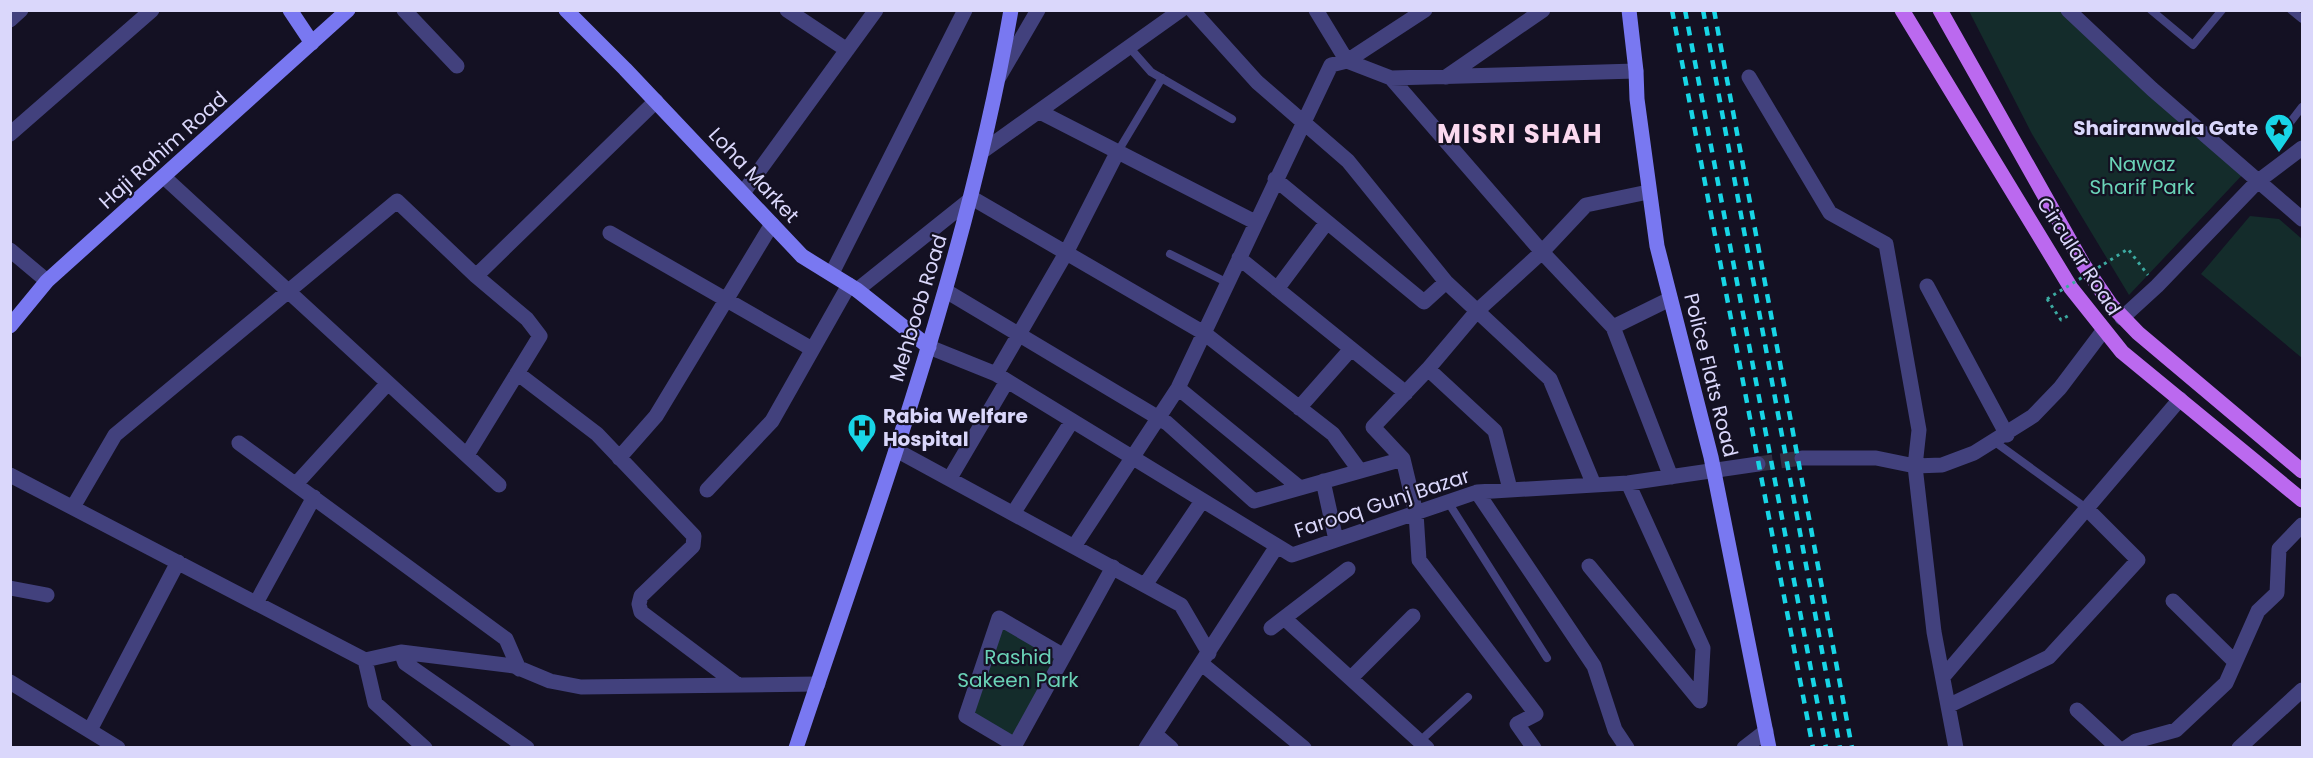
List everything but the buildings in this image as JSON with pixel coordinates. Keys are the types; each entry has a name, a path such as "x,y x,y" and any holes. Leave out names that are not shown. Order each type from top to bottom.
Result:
{"main road":[{"path":"290,10 312,44"},
{"name":"Haji Rahim Road","path":"10,326 47,281 348,10"},
{"name":"Loha Market","path":"566,10 656,101 802,256 853,287 929,347"},
{"name":"Mehboob Road","path":"796,747 896,450 946,291 983,151 1011,10"},
{"name":"Police Flats Road","path":"1629,10 1648,192 1657,246 1714,470 1769,747"},
{"name":"Circular Road","path":"1902,10 2071,288 2103,331 2122,352 2302,500"},
{"name":"Circular Road","path":"1940,10 2083,264 2122,318 2302,471"}],"street":[{"path":"10,20 21,10"},
{"path":"10,134 152,10"},
{"path":"404,10 457,66"},
{"path":"787,10 847,50"},
{"path":"743,193 876,10"},
{"path":"832,273 965,10"},
{"path":"999,77 1038,10"},
{"path":"983,151 1182,10"},
{"path":"1192,10 1257,82 1348,161 1446,282 1550,379 1594,485"},
{"path":"1316,10 1347,61 1391,78 1636,71"},
{"path":"1075,545 1178,388 1302,122 1331,65 1347,61 1425,10"},
{"path":"1446,77 1543,10"},
{"path":"2068,10 2302,219"},
{"path":"1749,77 1830,213 1886,244 1919,430 1914,466 1934,632 1956,747"},
{"path":"1391,78 1542,252 1612,327 1671,477"},
{"path":"476,276 656,101"},
{"path":"1040,111 1117,153 1255,222"},
{"path":"2122,318 2157,286 2258,182 2302,148"},
{"path":"950,478 1002,378 1019,334 1066,253 1117,153"},
{"path":"164,177 499,485"},
{"path":"1275,179 1424,302 1446,282"},
{"path":"1534,747 1517,724 1536,714 1419,560 1416,513 1402,459 1373,427 1428,369 1477,311 1542,252 1586,205 1648,192"},
{"path":"707,490 772,421 812,350 853,287 972,198 1204,333 1333,434 1360,471"},
{"path":"74,507 115,435 397,201 476,276 527,320 540,336 467,455"},
{"path":"1277,288 1327,222"},
{"path":"619,458 656,416 772,224"},
{"path":"610,233 812,350"},
{"path":"10,250 47,281"},
{"path":"1239,258 1406,393"},
{"path":"1927,286 2001,438"},
{"path":"946,291 1159,418 1254,501 1402,459"},
{"path":"1612,327 1670,299"},
{"path":"1802,458 1876,458 1914,466 1942,465 1974,453 2033,417 2060,388 2103,331"},
{"name":"Farooq Gunj Bazar","path":"929,347 1002,378 1292,555 1477,492 1628,483 1758,464"},
{"path":"1299,408 1352,349"},
{"path":"1428,369 1495,431 1510,489"},
{"path":"517,373 597,434 694,536 695,542 641,596 639,604 641,612 738,685"},
{"path":"296,484 388,383"},
{"path":"1178,388 1300,488"},
{"path":"1943,678 2180,399"},
{"path":"1014,512 1072,421"},
{"path":"239,443 506,639 519,669"},
{"path":"896,450 1075,545 1181,605 1206,658 1304,747"},
{"path":"10,475 365,660 401,652 519,669 550,681 581,687 818,684"},
{"path":"1323,482 1336,540"},
{"path":"1589,566 1700,702 1703,648 1628,483"},
{"path":"1477,492 1594,666 1615,730 1627,747"},
{"path":"256,603 314,497"},
{"path":"1145,585 1202,501"},
{"path":"1948,706 2049,657 2138,560 2086,508"},
{"path":"2126,747 2136,741 2176,730 2226,683 2258,611 2277,593 2279,549 2302,525"},
{"path":"1146,747 1277,546"},
{"path":"90,730 178,562"},
{"path":"1064,656 999,618 966,716 1015,745 1064,656 1113,567"},
{"path":"1271,628 1348,569"},
{"path":"10,588 47,596"},
{"path":"2173,600 2234,661"},
{"path":"1351,678 1413,616"},
{"path":"1284,618 1424,744"},
{"path":"401,652 405,663 527,747"},
{"path":"365,660 375,703 425,747"},
{"path":"10,682 118,747"},
{"path":"2239,747 2302,690"},
{"path":"2077,710 2118,747"},
{"path":"1743,747 1766,731"},
{"path":"1155,734 1171,747"}],"lane":[{"path":"2155,12 2193,45 2222,10"},
{"path":"2291,10 2302,19"},
{"path":"1129,47 1150,72 1232,119"},
{"path":"1117,153 1162,78"},
{"path":"2284,129 2302,106"},
{"path":"1170,254 1228,283"},
{"path":"2001,438 2086,508"},
{"path":"1448,502 1547,658"},
{"path":"1424,744 1468,697"}],"path":[{"path":"2061,320 2047,299 2128,249 2136,259"}],"green space":[{"name":"Nawaz Sharif Park","path":"1969,11 2068,11 2246,171 2129,295 2032,134"},
{"path":"2250,216 2279,219 2302,239 2302,358 2201,274"},
{"name":"Rashid Sakeen Park","path":"999,618 1064,656 1015,745 966,716"}],"tunnel":[{"path":"1758,464 1802,458"}],"railway":[{"path":"1672,10 1813,748"},
{"path":"1685,10 1826,748"},
{"path":"1703,10 1840,748"},
{"path":"1714,10 1852,748"}],"place":[{"name":"Shairanwala Gate","path":"2279,154"},
{"name":"Rabia Welfare Hospital","path":"862,454"}],"district":[{"name":"MISRI SHAH","path":"1520,134"}]}
